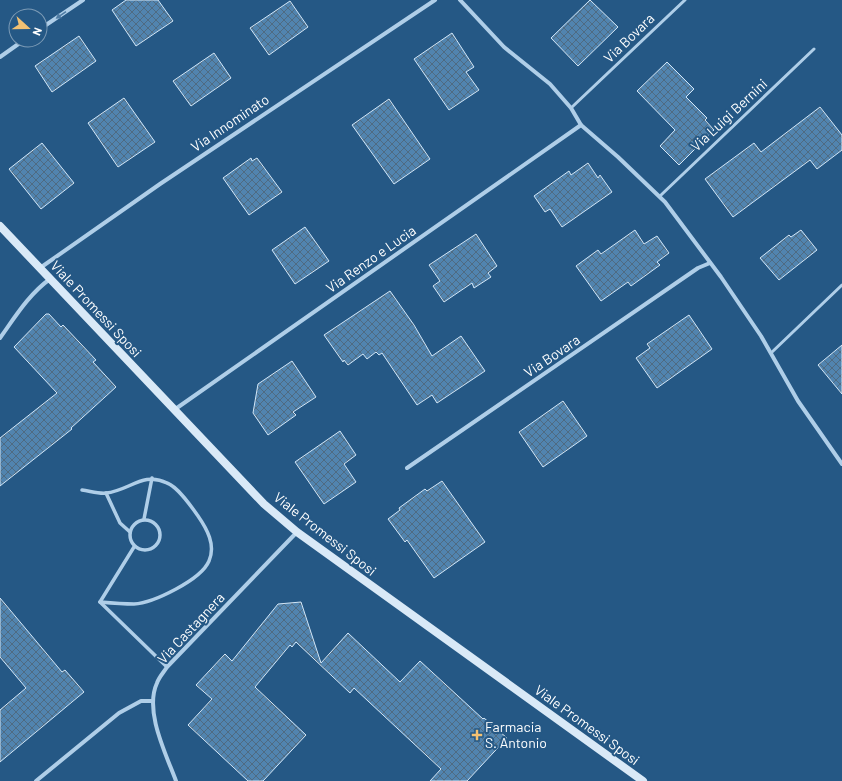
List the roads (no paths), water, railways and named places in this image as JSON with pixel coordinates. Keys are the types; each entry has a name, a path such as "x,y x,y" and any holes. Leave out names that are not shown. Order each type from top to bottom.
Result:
{"main road":[{"name":"Viale Promessi Sposi","path":"0,226 264,504 297,532 643,781"}],"street":[{"path":"48,24 83,0"},
{"name":"Via Innominato","path":"40,268 160,184 435,0"},
{"path":"460,0 504,47 550,84 571,108 581,125 618,156 660,196 748,316 798,401 842,464"},
{"path":"0,57 13,48"},
{"name":"Via Renzo e Lucia","path":"174,410 581,125"},
{"name":"Via Bovara","path":"407,468 692,273 710,263"},
{"path":"0,338 22,306 39,287 51,279"},
{"path":"144,519 152,478"},
{"path":"82,490 106,493 152,478 169,483 189,503 206,527 212,544 209,562 194,578 155,599 135,604 100,602"},
{"path":"106,493 120,523 130,532"},
{"path":"144,519 156,524 160,534 156,546 146,551 134,547 129,536 133,524 144,519"},
{"name":"Via Castagnera","path":"176,781 157,729 153,701 156,684 167,667 297,532"},
{"path":"100,602 134,547"},
{"path":"100,602 167,667"},
{"path":"36,781 119,713 141,701 153,701"}],"lane":[{"name":"Via Bovara","path":"571,108 685,0"},
{"name":"Via Luigi Bernini","path":"660,196 814,50"},
{"path":"771,353 842,285"}],"place":[{"name":"Farmacia S. Antonio","path":"477,735"}]}
